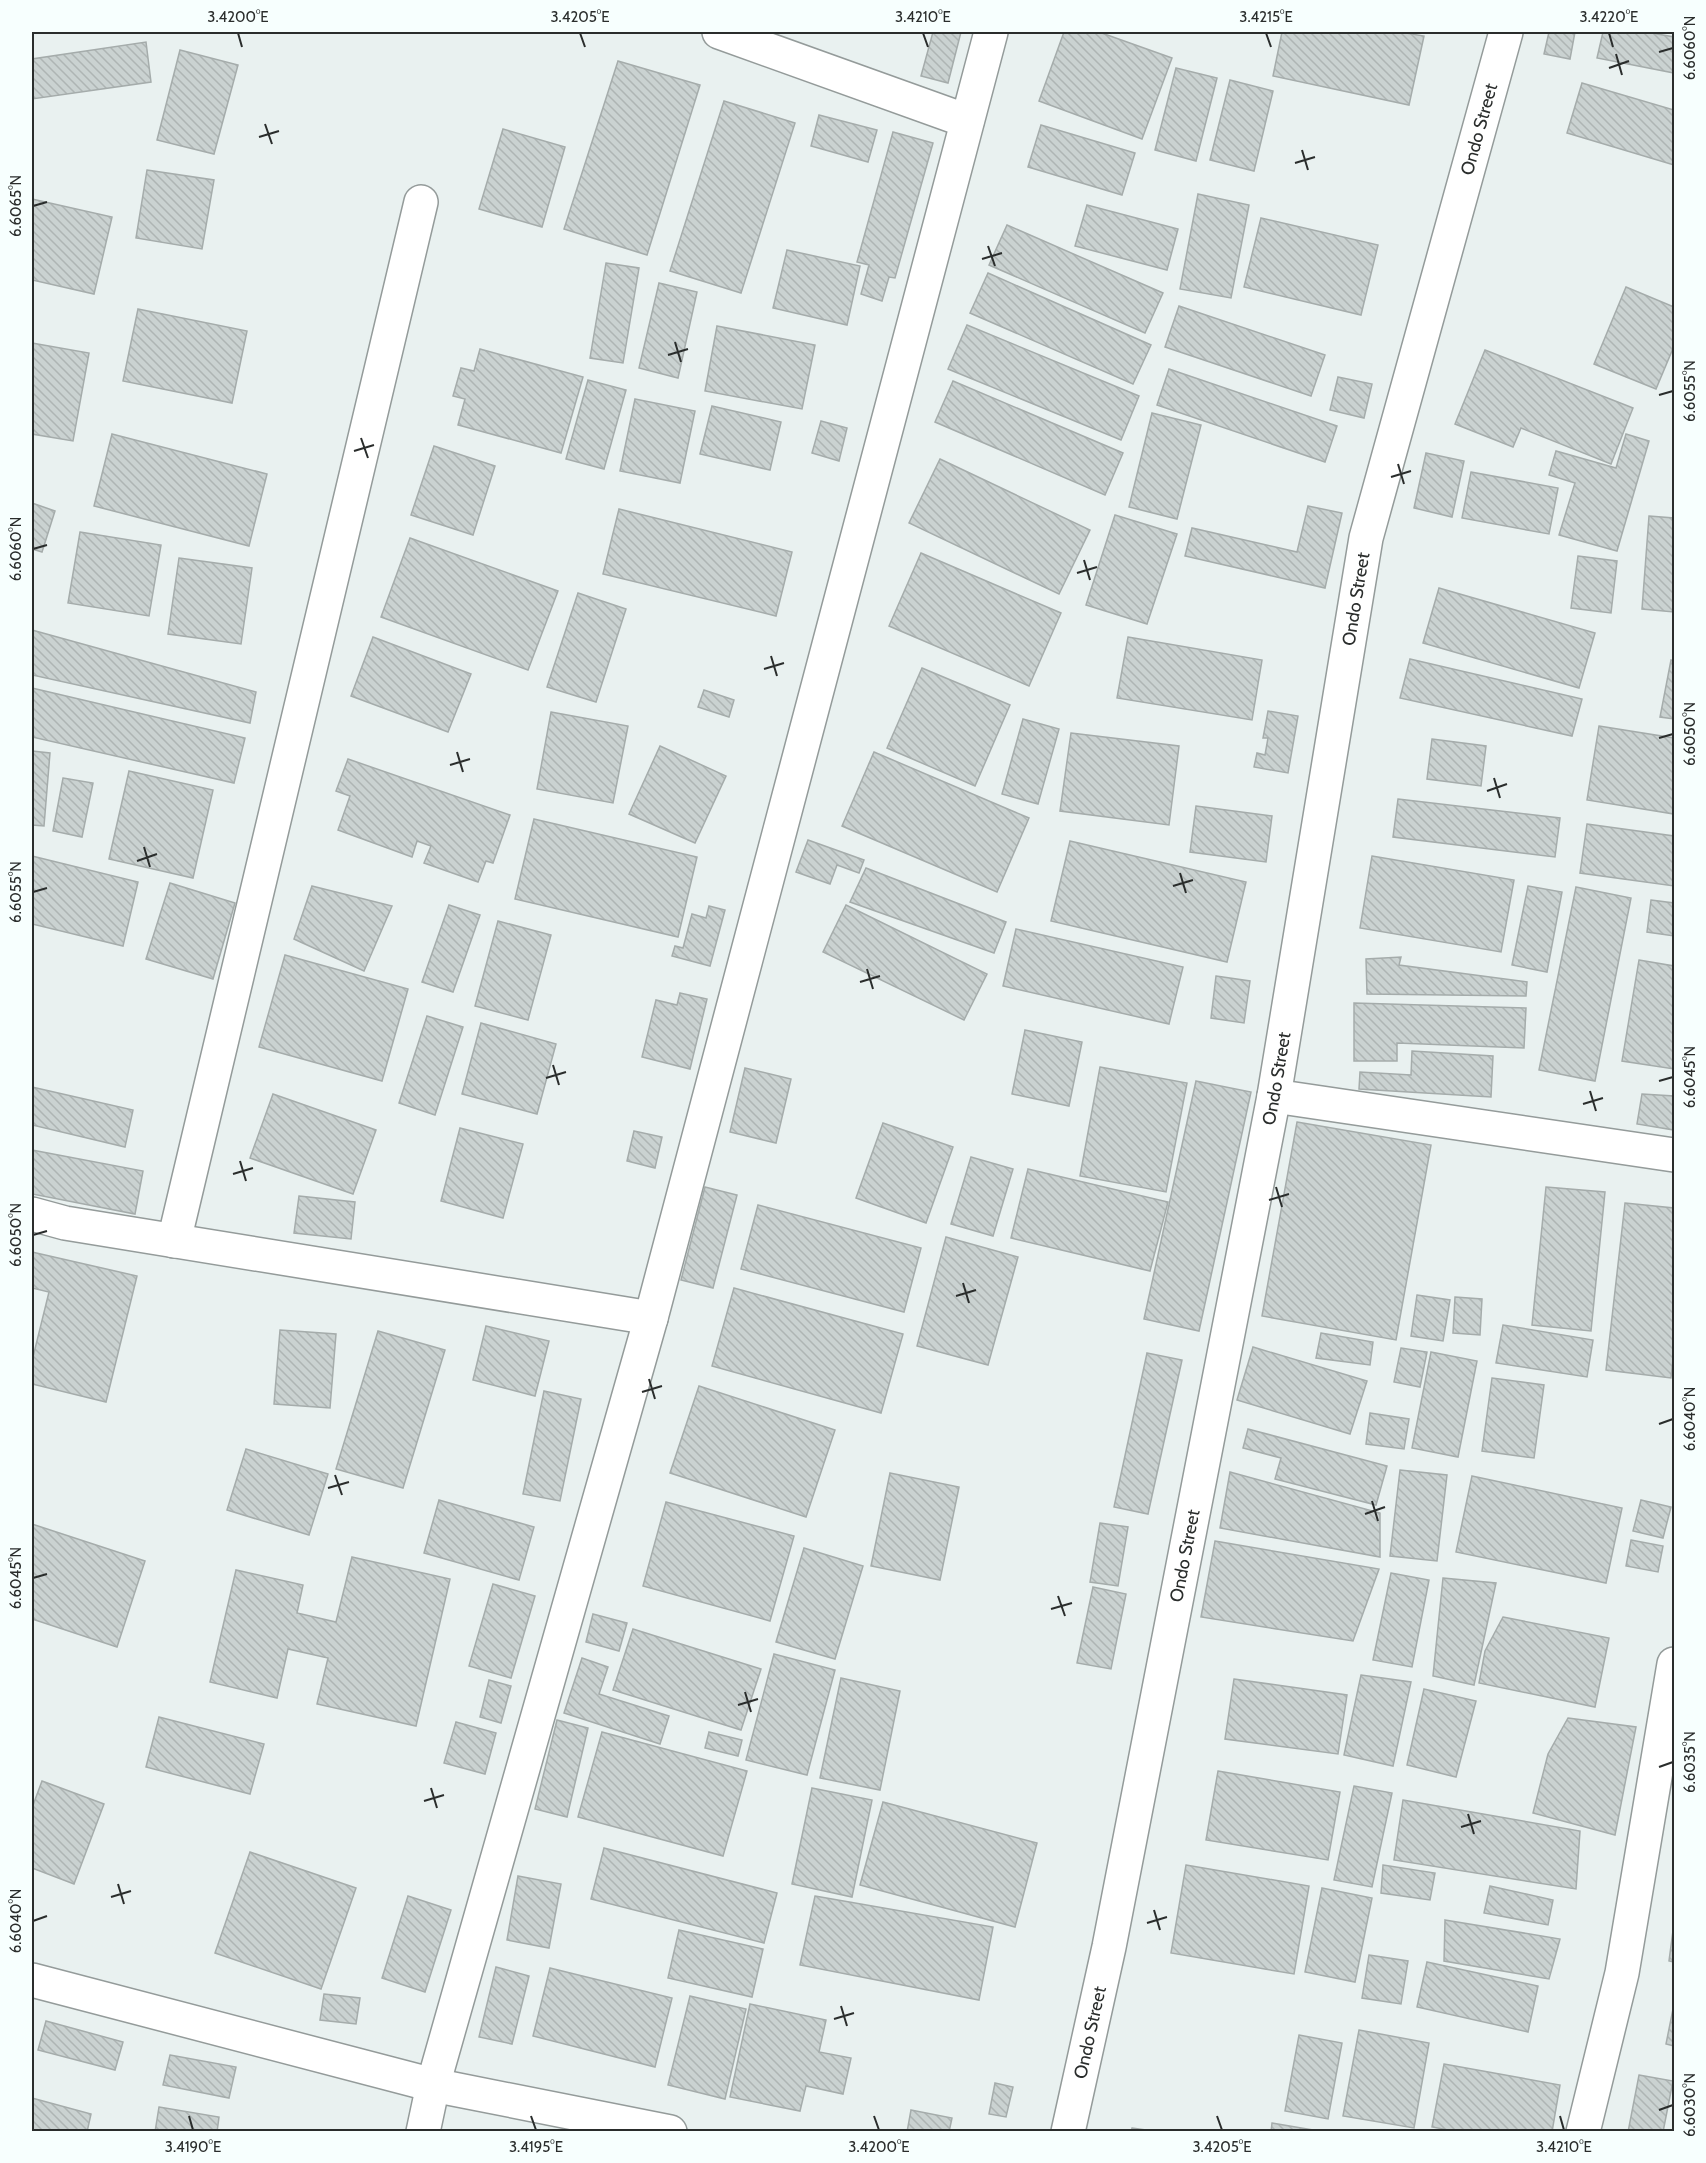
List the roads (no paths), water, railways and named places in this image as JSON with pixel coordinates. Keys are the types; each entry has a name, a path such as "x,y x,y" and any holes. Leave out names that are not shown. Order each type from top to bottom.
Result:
{"street":[{"path":"718,32 967,121"},
{"path":"423,2132 433,2085 651,1318 992,32"},
{"name":"Ondo Street","path":"1068,2132 1109,1947 1274,1096 1366,538 1506,32"},
{"path":"174,1241 421,202"},
{"path":"1274,1096 1674,1155"},
{"path":"32,1214 65,1223 651,1318"},
{"path":"1583,2132 1622,1973 1674,1664"},
{"path":"32,1980 433,2085 670,2132"}]}
